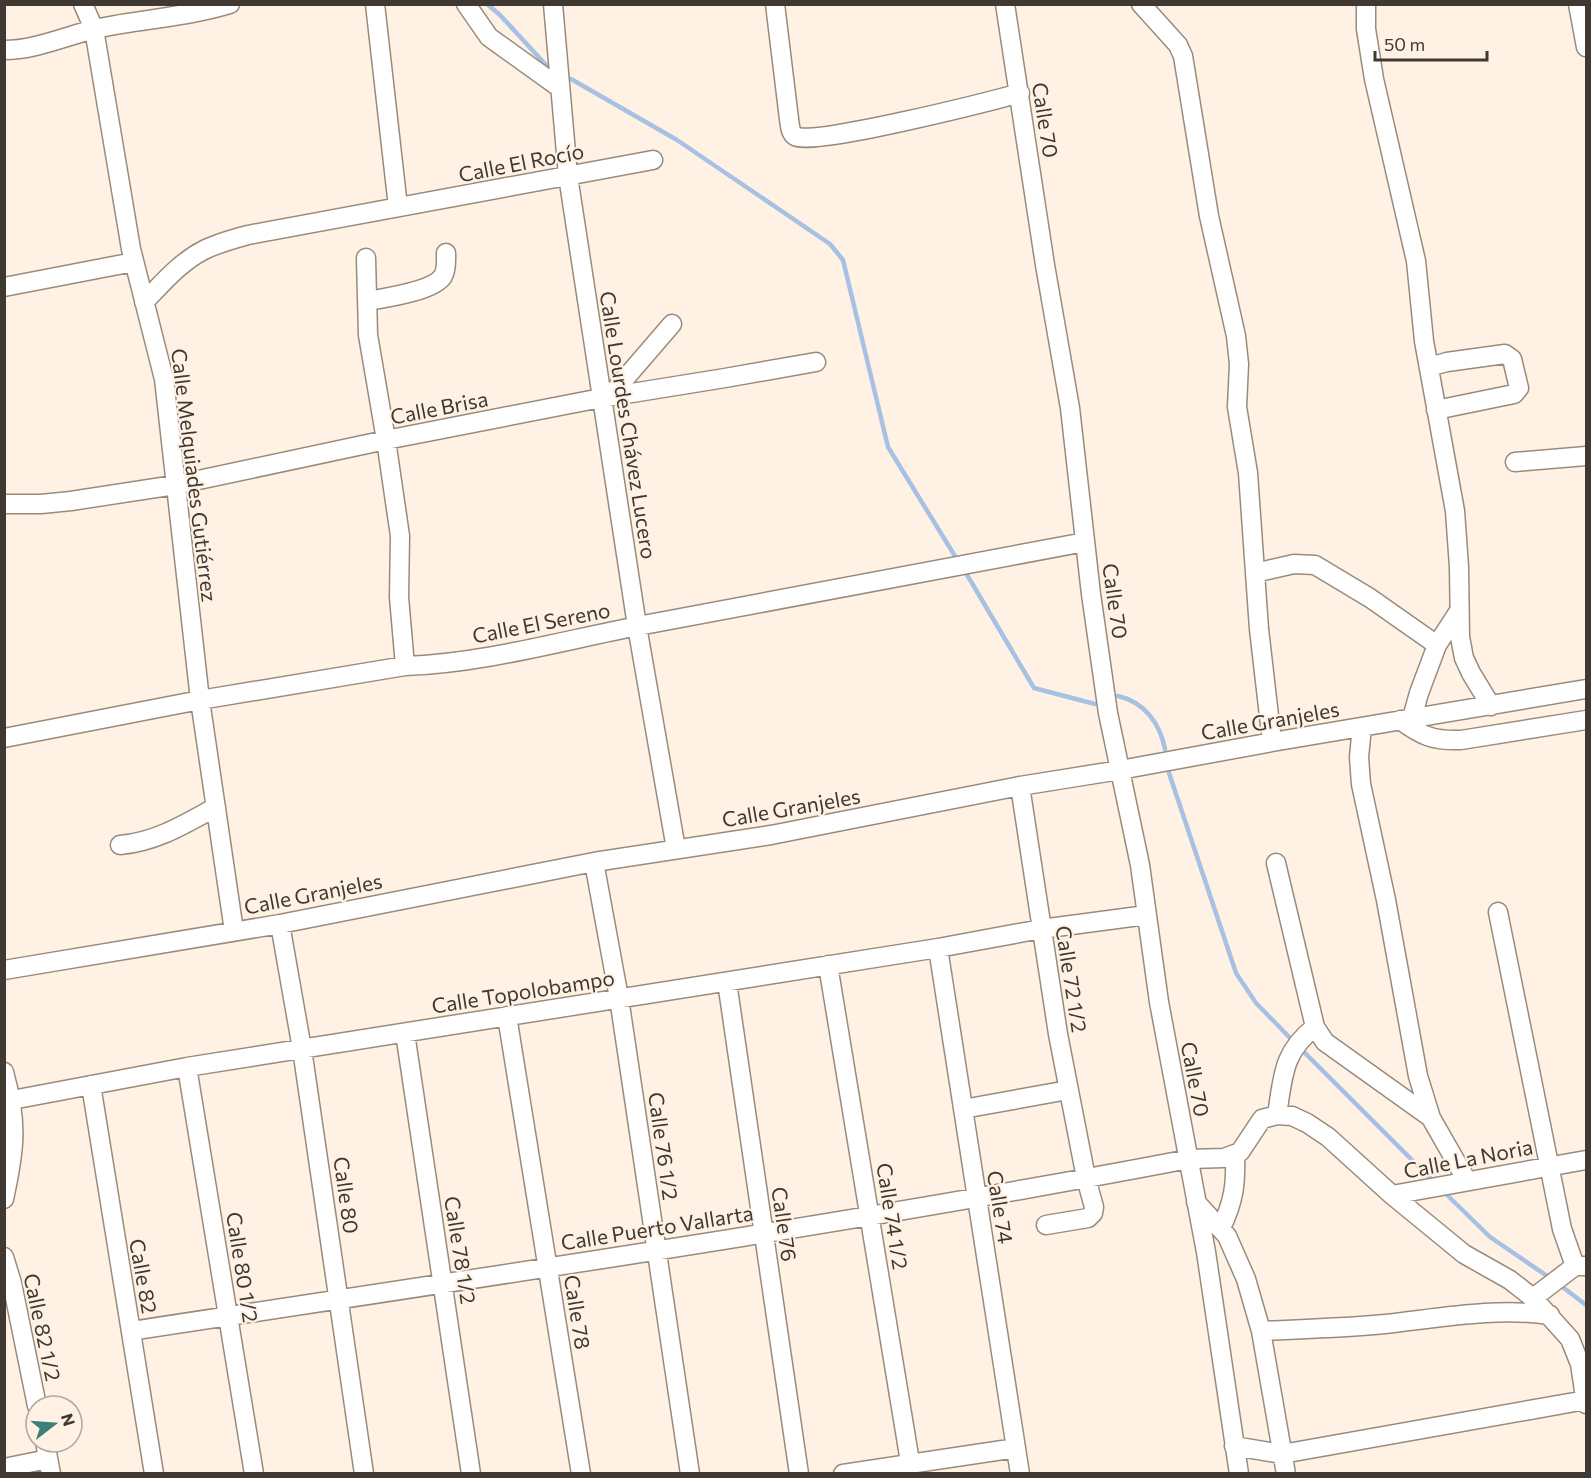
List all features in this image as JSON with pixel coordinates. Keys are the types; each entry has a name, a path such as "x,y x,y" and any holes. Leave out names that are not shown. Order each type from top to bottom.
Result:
{"street":[{"name":"Calle Melquiades Gutiérrez","path":"83,4 94,29 134,262 164,379 200,700 234,931"},
{"path":"4,50 31,46 94,29 196,14 230,4"},
{"path":"375,4 398,207"},
{"path":"466,4 489,37 560,88"},
{"name":"Calle Lourdes Chávez Lucero","path":"554,4 568,176 594,340 606,397 637,626 676,849"},
{"path":"775,4 789,119 794,136 812,137 856,131 1020,93"},
{"name":"Calle 70","path":"1005,4 1047,277 1070,408 1108,713 1140,866 1159,1002 1208,1263 1239,1473"},
{"path":"1141,4 1178,45 1183,56 1216,257 1229,300 1236,336 1239,364 1237,407 1248,473 1255,573 1272,742"},
{"path":"1366,4 1366,29 1374,79 1416,261 1424,341 1458,537 1460,637 1464,658 1491,706"},
{"path":"1578,4 1587,47"},
{"name":"Calle El Rocío","path":"144,302 184,263 219,243 300,224 652,160"},
{"path":"368,302 437,282 443,276 446,253"},
{"path":"366,258 368,336 400,536 399,597 405,666"},
{"path":"4,287 134,262"},
{"path":"606,397 672,324"},
{"path":"1428,367 1505,354 1512,359 1519,388 1514,394 1436,410"},
{"name":"Calle Brisa","path":"4,504 71,501 175,485 386,440 606,397 816,362"},
{"path":"1515,462 1587,456"},
{"name":"Calle El Sereno","path":"4,738 200,700 405,666 490,656 637,626 1086,542"},
{"path":"1255,573 1294,564 1315,565 1370,598 1437,645"},
{"path":"1459,611 1437,645 1419,693 1406,719 1426,737 1441,741 1461,740 1587,720"},
{"name":"Calle Granjeles","path":"4,970 280,924 594,862 771,835 1020,786 1587,689"},
{"path":"1362,727 1359,757 1366,813 1386,900 1418,1076 1431,1118 1461,1182"},
{"name":"Calle 72 1/2","path":"1020,786 1068,1090 1094,1207 1093,1214 1088,1218 1046,1225"},
{"path":"120,845 140,843 161,836 216,807"},
{"name":"Calle 76 1/2","path":"594,862 619,998 690,1473"},
{"path":"1276,863 1309,1031 1431,1118"},
{"path":"1498,912 1562,1229 1575,1269 1538,1295"},
{"name":"Calle Topolobampo","path":"12,1100 188,1067 938,948 1041,929 1147,915"},
{"name":"Calle 80","path":"280,924 302,1049 364,1473"},
{"name":"Calle 74","path":"938,948 1020,1473"},
{"name":"Calle 74 1/2","path":"828,965 911,1468"},
{"name":"Calle 76","path":"727,982 799,1473"},
{"name":"Calle 78","path":"507,1016 581,1473"},
{"path":"1189,1158 1224,1158 1240,1152 1262,1119 1277,1116 1285,1063 1309,1031"},
{"name":"Calle 78 1/2","path":"405,1033 471,1473"},
{"name":"Calle 80 1/2","path":"188,1067 254,1473"},
{"path":"4,1072 12,1100 15,1144 4,1199"},
{"name":"Calle 82","path":"92,1085 154,1473"},
{"path":"963,1109 1068,1090"},
{"name":"Calle La Noria","path":"1277,1116 1292,1116 1328,1137 1392,1196 1587,1160"},
{"path":"1221,1228 1233,1199 1236,1178 1235,1154"},
{"name":"Calle Puerto Vallarta","path":"131,1331 657,1251 977,1198 1189,1158"},
{"path":"1234,1446 1282,1454 1586,1402 1584,1381 1576,1352 1570,1339 1550,1315 1538,1295 1464,1254 1392,1196"},
{"path":"1196,1201 1221,1228 1236,1254 1246,1279 1261,1331 1286,1473"},
{"name":"Calle 82 1/2","path":"4,1257 12,1283 35,1394"},
{"path":"1261,1331 1370,1325 1499,1312 1550,1315"},
{"path":"843,1473 911,1468 1016,1448"},
{"path":"4,1468 48,1458"}],"waterway":[{"path":"487,4 546,65"},
{"path":"571,79 677,140 830,244 843,260 888,447 958,561"},
{"path":"963,568 1034,688 1095,704"},
{"path":"1118,696 1136,703 1149,715 1155,722 1165,749"},
{"path":"1169,773 1236,973 1256,1003 1293,1041"},
{"path":"1301,1049 1435,1183"},
{"path":"1443,1191 1490,1237 1550,1278"},
{"path":"1560,1285 1586,1305"}]}
